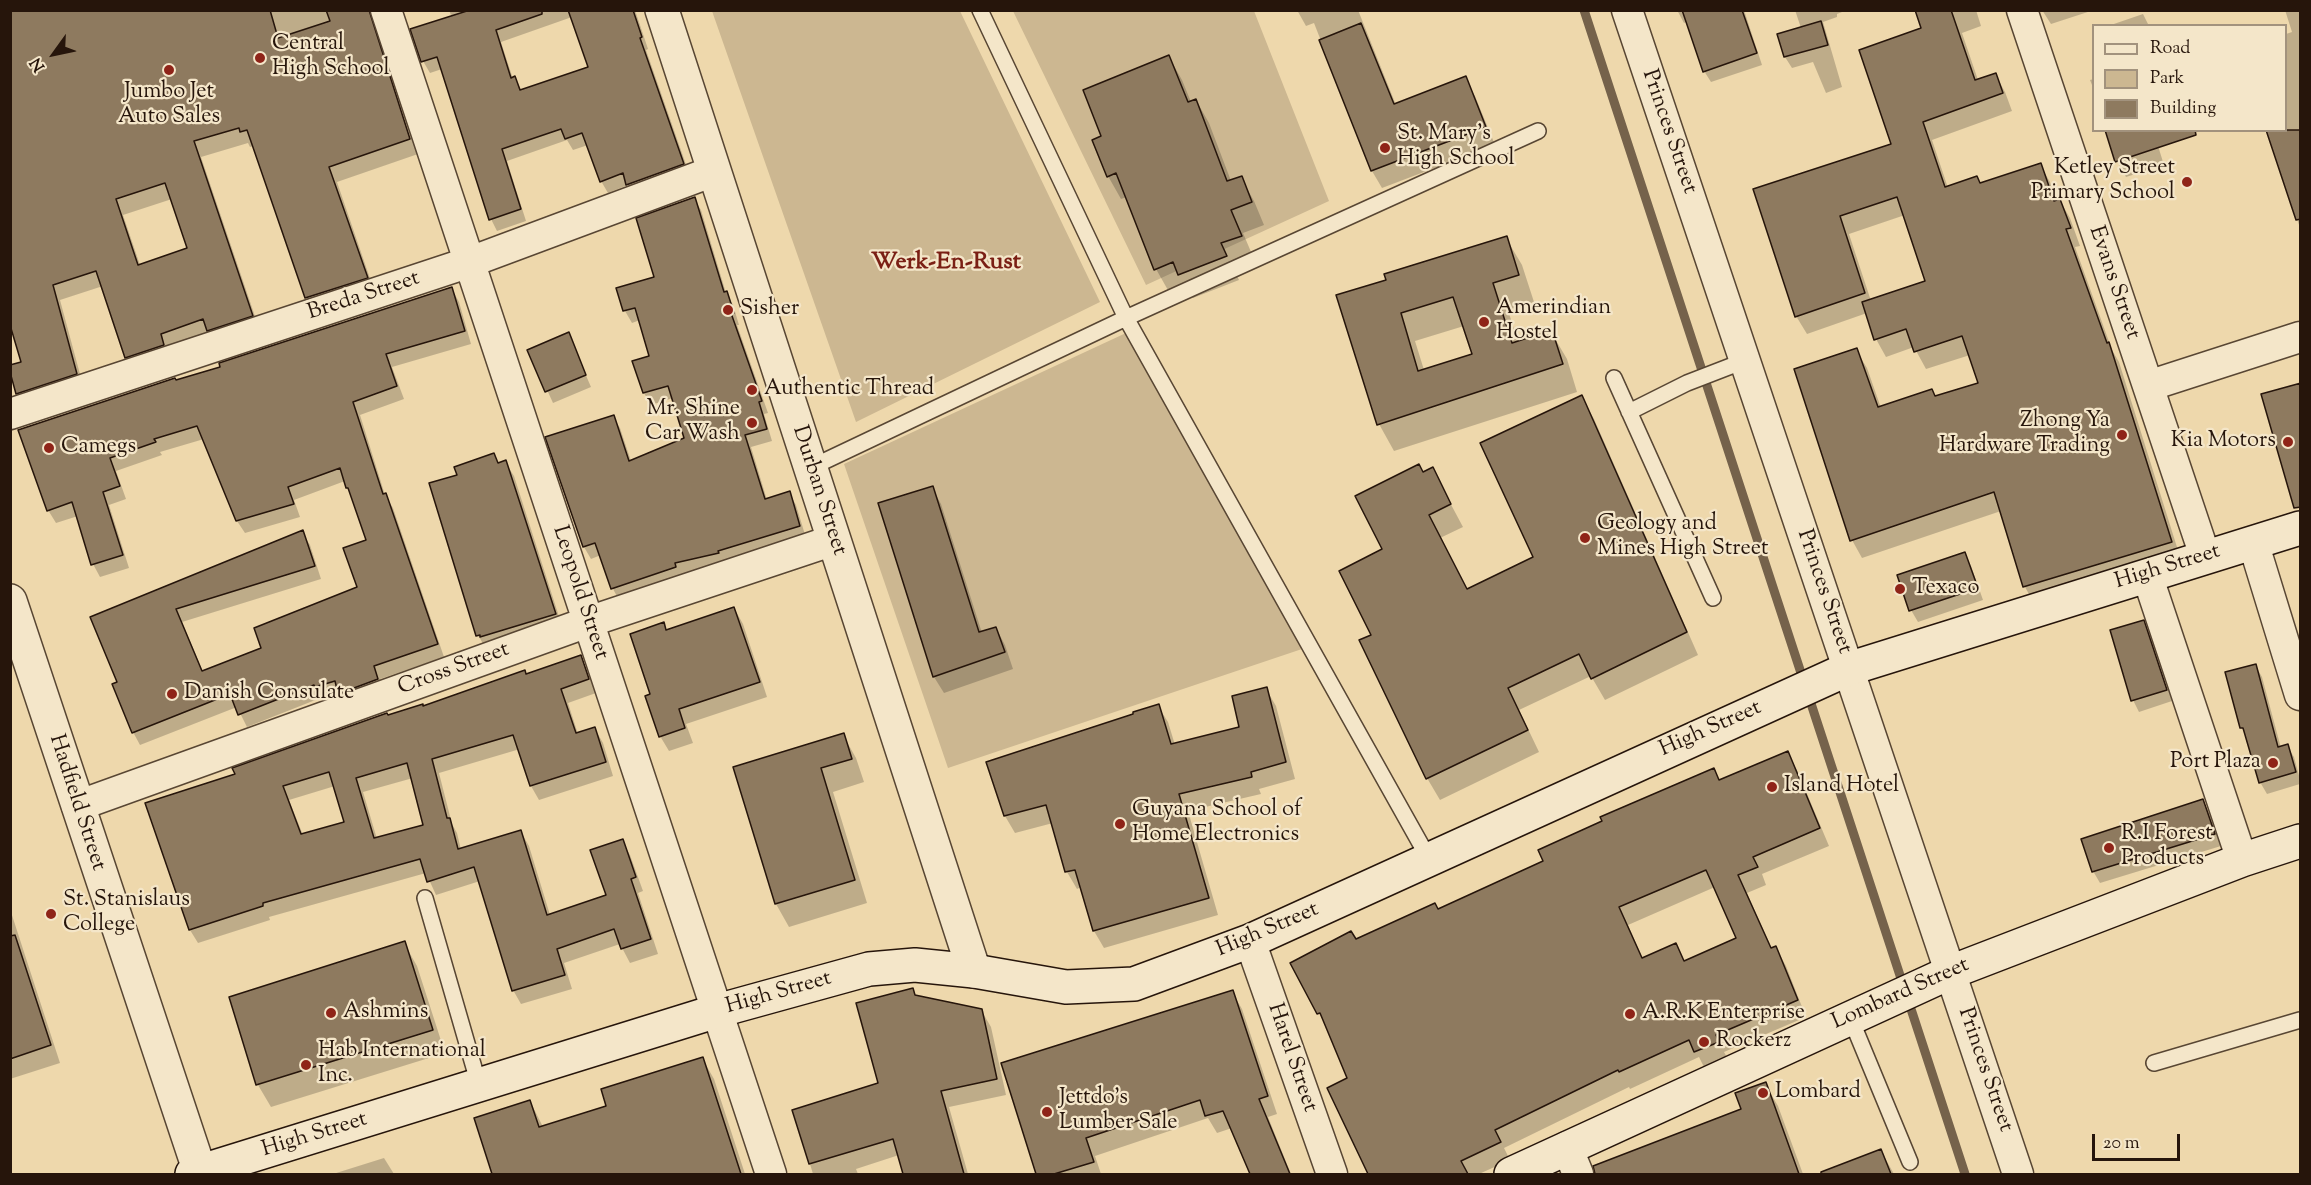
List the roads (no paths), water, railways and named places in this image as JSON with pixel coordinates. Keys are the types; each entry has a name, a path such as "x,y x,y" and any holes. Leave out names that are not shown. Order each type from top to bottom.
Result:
{"main road":[{"name":"Durban Street","path":"662,10 974,971"},
{"name":"High Street","path":"198,1174 717,1011 868,969 915,965 974,971 1066,987 1134,984 1250,941 1848,669 2301,528"},
{"name":"Hadfield Street","path":"10,602 198,1174"},
{"name":"Lombard Street","path":"1511,1174 1573,1161 1850,1017 1951,972 2242,860 2301,841"}],"street":[{"name":"Leopold Street","path":"386,10 771,1174"},
{"name":"Princes Street","path":"1627,10 1731,366 1848,669 2019,1174"},
{"name":"Evans Street","path":"2022,10 2205,556"},
{"name":"Breda Street","path":"10,414 470,262 714,171"},
{"path":"2148,386 2301,337"},
{"name":"Cross Street","path":"77,806 588,622 834,540"},
{"path":"2253,542 2301,695"},
{"path":"2148,575 2242,860"},
{"name":"Harel Street","path":"1250,941 1332,1174"}],"lane":[{"path":"980,10 1126,318 1429,859"},
{"path":"810,468 1126,318 1538,131"},
{"path":"1629,412 1687,383 1731,366"},
{"path":"1614,378 1713,598"},
{"path":"425,898 479,1085"},
{"path":"1850,1017 1910,1162"},
{"path":"2154,1063 2301,1020"}],"waterway":[{"path":"1584,10 1965,1174"}],"place":[{"name":"Central High School","path":"260,58"},
{"name":"Jumbo Jet Auto Sales","path":"169,70"},
{"name":"St. Mary's High School","path":"1385,148"},
{"name":"Ketley Street Primary School","path":"2187,182"},
{"name":"Sisher","path":"728,310"},
{"name":"Amerindian Hostel","path":"1484,322"},
{"name":"Authentic Thread","path":"752,390"},
{"name":"Mr. Shine Car Wash","path":"752,423"},
{"name":"Zhong Ya Hardware Trading","path":"2122,435"},
{"name":"Kia Motors","path":"2288,442"},
{"name":"Camegs","path":"49,448"},
{"name":"Geology and Mines High Street","path":"1585,538"},
{"name":"Texaco","path":"1900,589"},
{"name":"Danish Consulate","path":"172,694"},
{"name":"Port Plaza","path":"2273,763"},
{"name":"Island Hotel","path":"1772,787"},
{"name":"Guyana School of Home Electronics","path":"1120,824"},
{"name":"R.I Forest Products","path":"2109,848"},
{"name":"St. Stanislaus College","path":"51,914"},
{"name":"Ashmins","path":"331,1013"},
{"name":"A.R.K Enterprise","path":"1630,1014"},
{"name":"Rockerz","path":"1704,1042"},
{"name":"Hab International Inc.","path":"306,1065"},
{"name":"Lombard","path":"1763,1093"},
{"name":"Jettdo's Lumber Sale","path":"1047,1112"}],"district":[{"name":"Werk-En-Rust","path":"946,264"}]}
